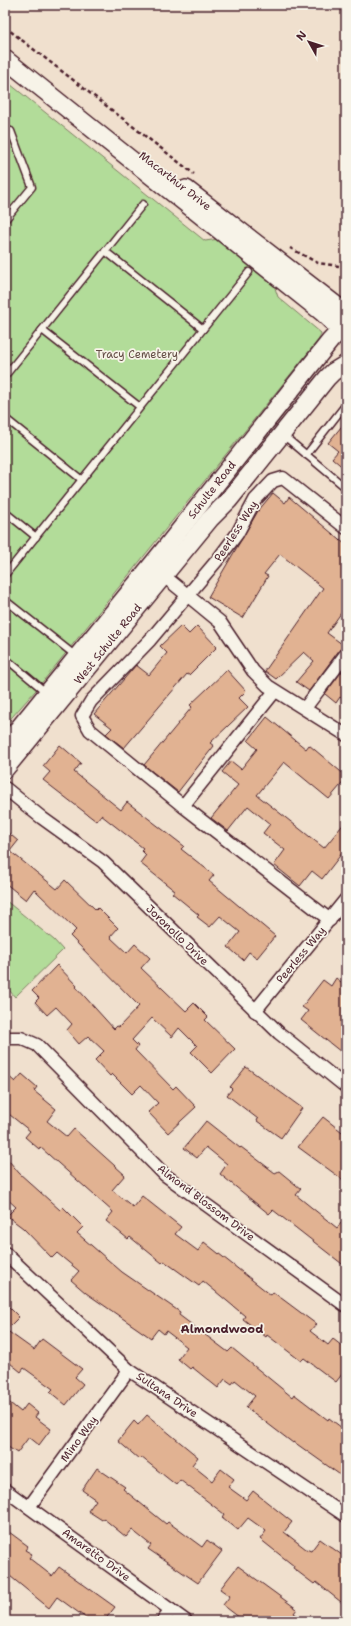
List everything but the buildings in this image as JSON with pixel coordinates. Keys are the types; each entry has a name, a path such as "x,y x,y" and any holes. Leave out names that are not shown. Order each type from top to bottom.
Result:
{"main road":[{"name":"Macarthur Drive","path":"5,48 346,313"},
{"name":"Macarthur Drive","path":"5,59 345,331"},
{"name":"Schulte Road","path":"210,519 223,496 345,331"},
{"name":"Schulte Road","path":"78,657 345,331"},
{"path":"210,519 229,500 327,378 333,372 346,364"},
{"name":"West Schulte Road","path":"5,769 210,519"},
{"name":"West Schulte Road","path":"5,745 78,657"}],"street":[{"name":"Peerless Way","path":"188,594 219,558 237,534 255,500 273,481 283,478 346,528"},
{"path":"164,576 188,594 220,622 253,671 275,691 305,708 346,735"},
{"path":"188,594 150,640 91,701 82,716 90,730 183,806 330,920"},
{"path":"305,708 346,654"},
{"path":"183,806 275,691"},
{"name":"Joronollo Drive","path":"5,788 103,862 255,1011 279,1033 346,1086"},
{"name":"Peerless Way","path":"255,1011 346,899"},
{"name":"Almond Blossom Drive","path":"5,1038 21,1038 37,1045 165,1175 346,1306"},
{"name":"Sultana Drive","path":"5,1253 129,1370 346,1516"},
{"name":"Mino Way","path":"29,1507 129,1370"},
{"name":"Amaretto Drive","path":"5,1490 186,1621"},
{"path":"163,1621 171,1610"}],"lane":[{"path":"5,130 10,131 32,187 5,220"},
{"path":"5,376 143,204"},
{"path":"105,251 203,329"},
{"path":"5,575 249,272"},
{"path":"42,330 140,408"},
{"path":"306,455 346,404"},
{"path":"5,418 82,480"},
{"path":"281,434 346,488"},
{"path":"5,512 36,537"},
{"path":"5,600 78,657"},
{"path":"5,658 48,694"}],"path":[{"path":"5,27 196,176"},
{"path":"288,247 318,263 346,267"}],"green space":[{"name":"Tracy Cemetery","path":"5,80 205,241 219,239 273,282 278,297 321,333 319,339 36,690 5,725"},
{"path":"5,900 54,940 63,950 15,997 9,990 5,995"}],"district":[{"name":"Almondwood","path":"222,1329"}]}
